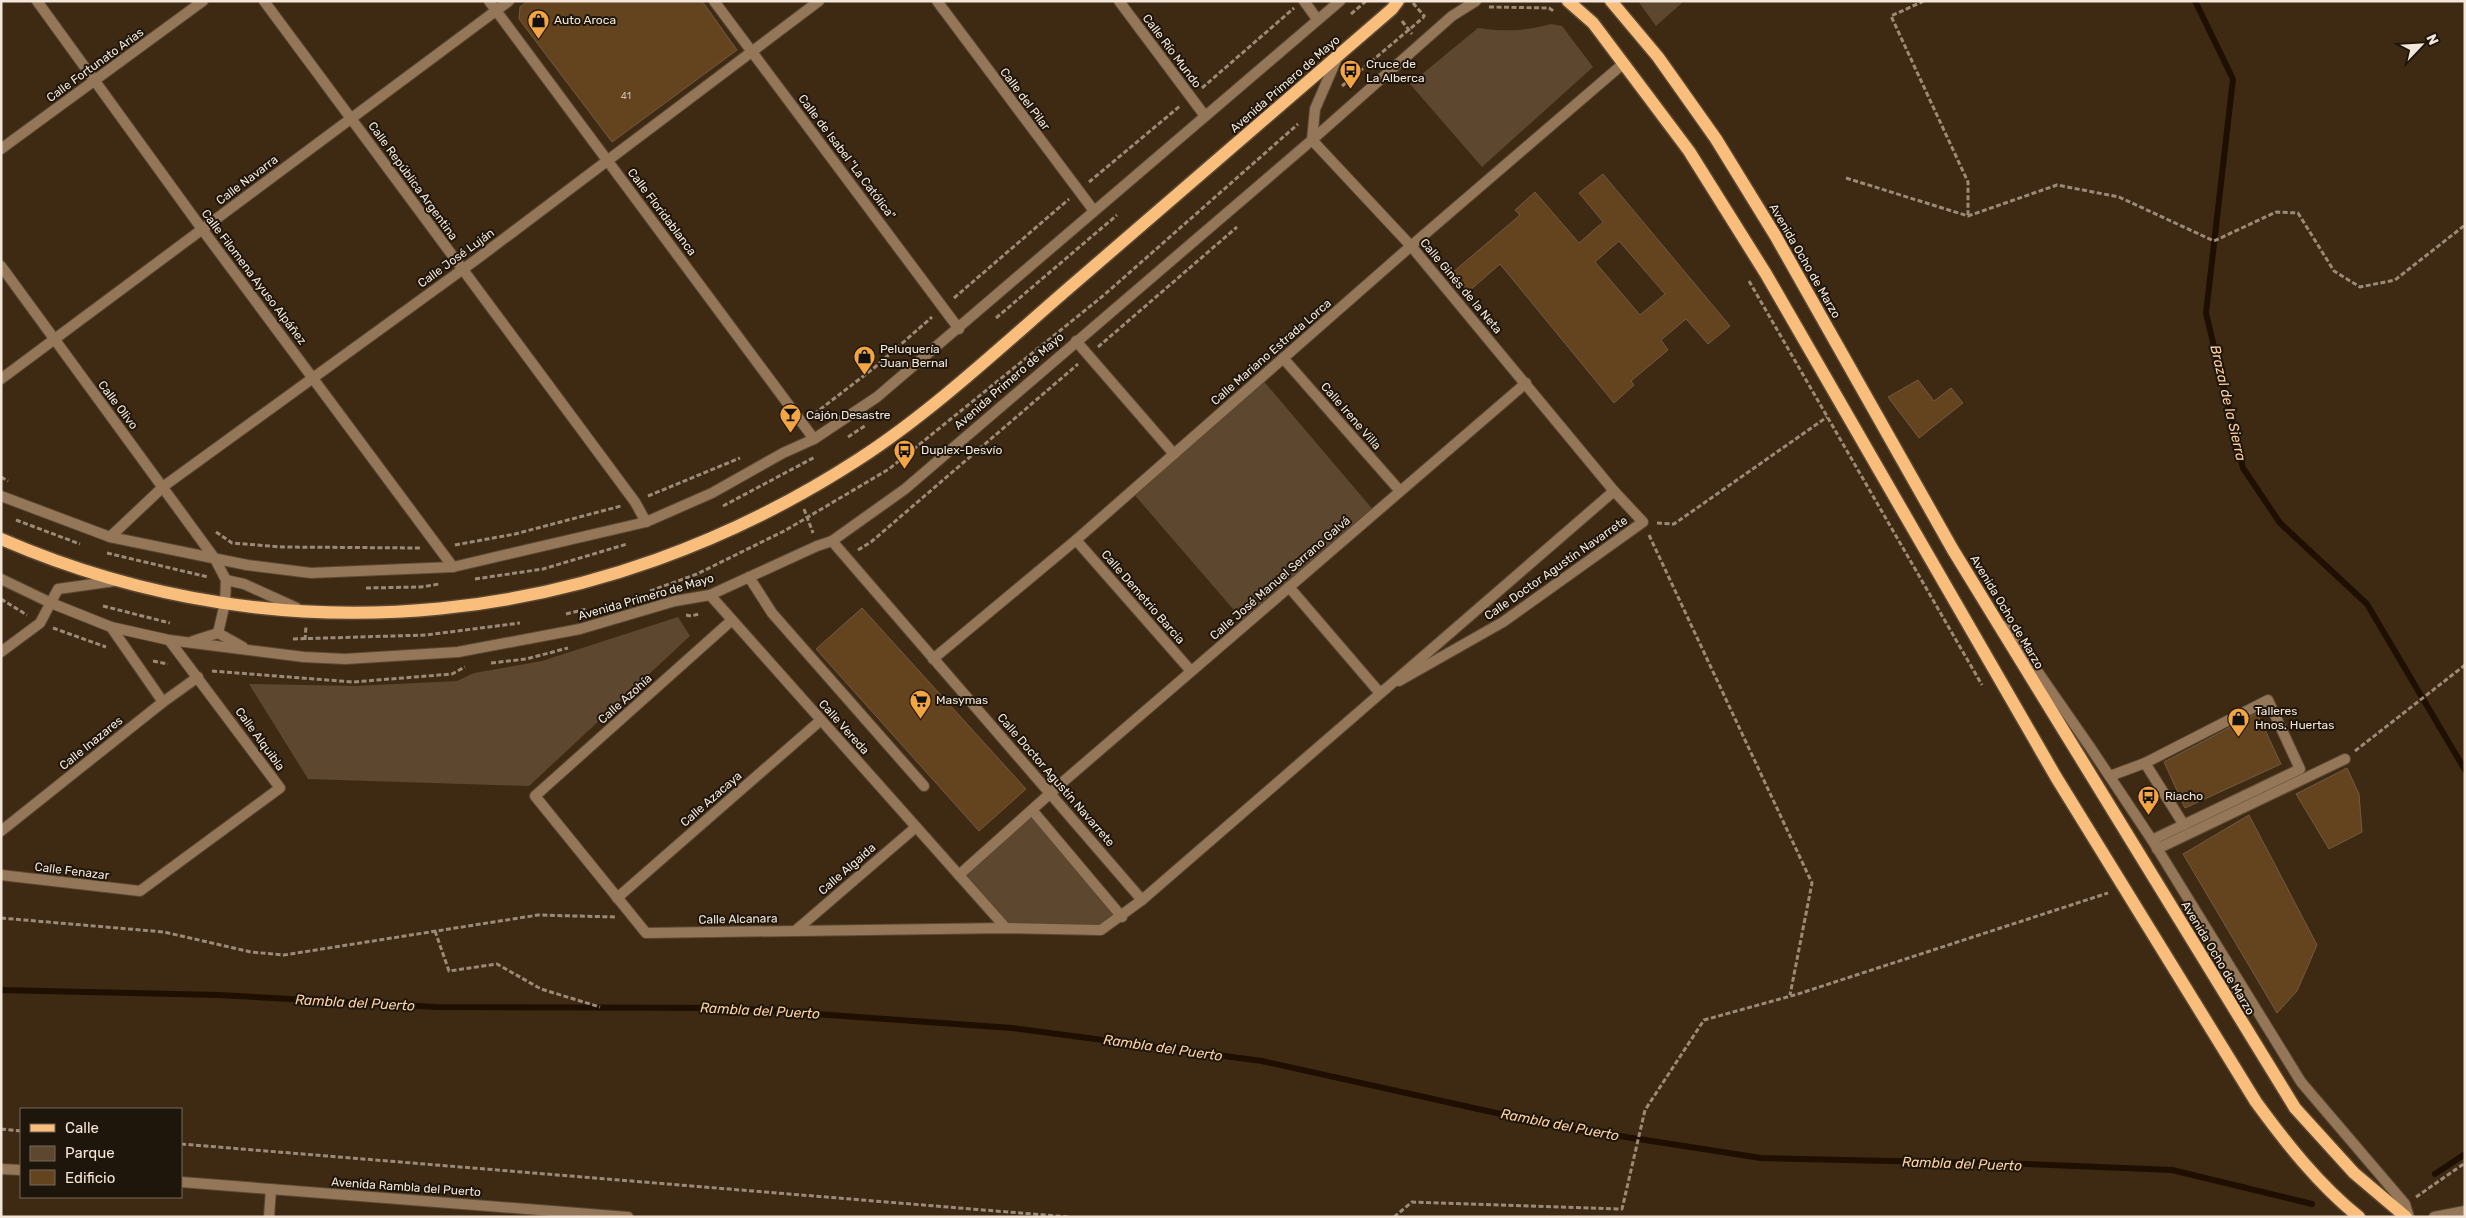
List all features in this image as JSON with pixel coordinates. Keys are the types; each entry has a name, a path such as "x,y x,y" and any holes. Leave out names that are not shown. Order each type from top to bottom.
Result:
{"main road":[{"name":"Avenida Primero de Mayo","path":"1,539 32,553 116,581 225,603 308,612 377,613 476,605 565,588 654,562 736,528 771,510 854,462 907,424 1395,5 1407,1"},
{"path":"1568,1 1594,24 1689,151 1760,266 2056,777 2256,1102 2282,1138 2345,1205 2359,1217"},
{"name":"Avenida Ocho de Marzo","path":"1611,1 1658,57 1721,147 1775,235 1953,550 2295,1108 2354,1173 2406,1212"}],"street":[{"name":"Calle Filomena Ayuso Alpáñez","path":"36,1 96,80 202,230 313,376 453,567"},
{"name":"Calle Fortunato Arias","path":"1,149 203,1"},
{"name":"Calle República Argentina","path":"264,1 635,502 646,522"},
{"name":"Calle Floridablanca","path":"489,1 814,439"},
{"name":"Calle Navarra","path":"1,379 509,1"},
{"name":"Calle de Isabel \"La Católica\"","path":"714,1 959,328"},
{"name":"Calle José Luján","path":"110,537 164,486 313,376 463,270 609,161 751,50 819,1"},
{"name":"Calle del Pilar","path":"936,1 1094,212"},
{"name":"Calle Río Mundo","path":"1119,1 1205,116"},
{"path":"1303,1 1317,19"},
{"path":"1,496 110,537 215,559 311,573 453,567 646,522 712,493 783,453 814,439 877,397 1340,1"},
{"name":"Avenida Primero de Mayo","path":"1,578 51,603 111,627 169,640 345,659 458,652 580,629 675,601 710,595 832,541 905,489 1312,140 1452,16 1479,5"},
{"path":"1312,140 1315,109 1339,55"},
{"name":"Calle Mariano Estrada Lorca","path":"934,659 1076,540 1411,246 1624,63"},
{"name":"Calle Ginés de la Neta","path":"1312,140 1411,246 1614,491 1642,522"},
{"name":"Calle Olivo","path":"1,266 164,486 215,559"},
{"path":"1076,341 1174,454"},
{"name":"Calle Irene Villa","path":"1283,358 1400,490"},
{"name":"Calle José Manuel Serrano Galvá","path":"959,875 1191,671 1526,383"},
{"name":"Calle Doctor Agustín Navarrete","path":"1122,917 1379,692 1614,491"},
{"name":"Calle Doctor Agustín Navarrete","path":"1379,692 1503,622 1642,522"},
{"name":"Calle Demetrio Barcia","path":"1076,540 1191,671"},
{"name":"Calle Doctor Agustín Navarrete","path":"832,541 1142,900"},
{"path":"1953,550 2110,776 2301,1082 2406,1212"},
{"path":"215,559 226,580 225,603 218,633"},
{"path":"749,577 772,613 924,786"},
{"name":"Avenida Primero de Mayo","path":"226,580 244,584 308,612"},
{"name":"Avenida Primero de Mayo","path":"51,603 58,589 116,581"},
{"path":"1289,587 1379,692"},
{"name":"Calle Vereda","path":"710,595 1006,928"},
{"path":"1,652 40,623 51,603"},
{"name":"Calle Azohía","path":"535,796 732,620"},
{"path":"111,627 163,702"},
{"name":"Avenida Primero de Mayo","path":"189,642 218,633 248,650"},
{"name":"Calle Alquibla","path":"140,891 280,788 169,640"},
{"name":"Calle Inazares","path":"1,831 163,702 198,677"},
{"path":"2110,776 2144,763 2268,700 2300,770 2184,824 2154,845"},
{"name":"Calle Azacaya","path":"617,898 821,720"},
{"path":"2154,845 2345,759"},
{"path":"2144,763 2184,824"},
{"name":"Calle Alcanara","path":"535,796 646,933 1006,928 1101,930 1122,917"},
{"path":"1032,810 1122,917"},
{"name":"Calle Algaida","path":"795,931 916,827"},
{"name":"Calle Fenazar","path":"1,875 140,891"},
{"path":"1,1169 20,1170"},
{"name":"Avenida Rambla del Puerto","path":"182,1182 628,1217"},
{"path":"269,1217 271,1189"},
{"path":"2434,1217 2465,1211"}],"path":[{"path":"802,422 874,368 944,306 1303,1"},
{"path":"1350,14 1366,1"},
{"path":"1337,91 1424,17 1412,1"},
{"path":"1924,1 1891,16 1968,182 1968,216"},
{"path":"1395,5 1409,30 1420,44"},
{"path":"1479,5 1488,7 1549,8 1561,16"},
{"path":"641,594 697,574 786,530 889,469 1104,295 1315,109"},
{"path":"1846,178 1968,216 2057,185 2119,197 2214,241 2276,212 2298,212 2334,271 2360,287 2395,280 2465,225"},
{"path":"989,324 1124,208"},
{"path":"1748,279 1984,689"},
{"path":"1790,995 1812,883 1642,522 1674,524 1827,418"},
{"path":"843,440 873,419"},
{"path":"716,509 790,472 820,454"},
{"path":"213,528 219,535 232,543 282,547 439,547 515,534 582,518 635,502 741,457"},
{"path":"1,477 13,484"},
{"path":"468,580 543,569 634,542"},
{"path":"356,588 421,587 449,583"},
{"path":"97,604 171,623"},
{"path":"559,616 595,607"},
{"path":"286,638 426,636 522,623"},
{"path":"2345,759 2465,665"},
{"path":"2103,884 2113,901"},
{"path":"1394,1217 1412,1202 1622,1209 1645,1110 1704,1020 1790,995 2108,893"},
{"path":"1,918 164,932 251,952 284,955 538,915 633,917"},
{"path":"435,931 449,971 497,964 541,989 600,1008"},
{"path":"1,1130 20,1131"},
{"path":"182,1144 1069,1217"},
{"path":"2406,1212 2465,1163"}],"green space":[{"path":"1638,1 1684,1 1656,26"},
{"path":"1551,24 1562,26 1593,67 1482,167 1410,84 1478,28 1515,30"},
{"path":"1261,378 1375,512 1246,624 1132,492"},
{"path":"678,617 690,636 529,786 308,779 249,684 355,686 457,681 474,673 542,661"},
{"path":"1032,810 1122,917 1101,930 1006,928 959,875"}],"building":[{"path":"528,1 702,1 737,50 612,142 519,19 520,7"},
{"path":"1603,174 1730,326 1708,344 1686,319 1661,340 1668,350 1631,381 1634,385 1614,403 1500,264 1468,292 1452,273 1520,215 1515,210 1535,192 1579,243 1603,222 1579,193","holes":["1619,241 1665,294 1640,315 1595,262"]},
{"path":"1918,380 1934,401 1951,388 1963,403 1919,438 1888,397"},
{"name":"Masymas","path":"862,608 1026,789 979,831 816,649"},
{"name":"Talleres Hnos. Huertas","path":"2257,713 2281,764 2185,808 2164,762"},
{"path":"2347,768 2359,794 2362,832 2329,849 2296,794"},
{"path":"2249,815 2317,945 2297,991 2277,1013 2183,854"}],"waterway":[{"name":"Brazal de la Sierra","path":"2195,1 2233,79 2206,313 2243,468 2280,523 2367,604 2465,770"},
{"name":"Rambla del Puerto","path":"1,990 218,995 436,1007 731,1008 1012,1028 1262,1061 1555,1126 1761,1158 2025,1164 2172,1170 2312,1204"},
{"name":"Rambla del Puerto","path":"2435,1174 2465,1154"}],"place":[{"name":"Auto Aroca","path":"538,39"},
{"name":"Cruce de La Alberca","path":"1350,90"},
{"name":"Peluquería Juan Bernal","path":"864,375"},
{"name":"Cajón Desastre","path":"790,434"},
{"name":"Duplex-Desvío","path":"905,469"},
{"name":"Masymas","path":"920,719"},
{"name":"Talleres Hnos. Huertas","path":"2239,737"},
{"name":"Riacho","path":"2149,815"}]}
